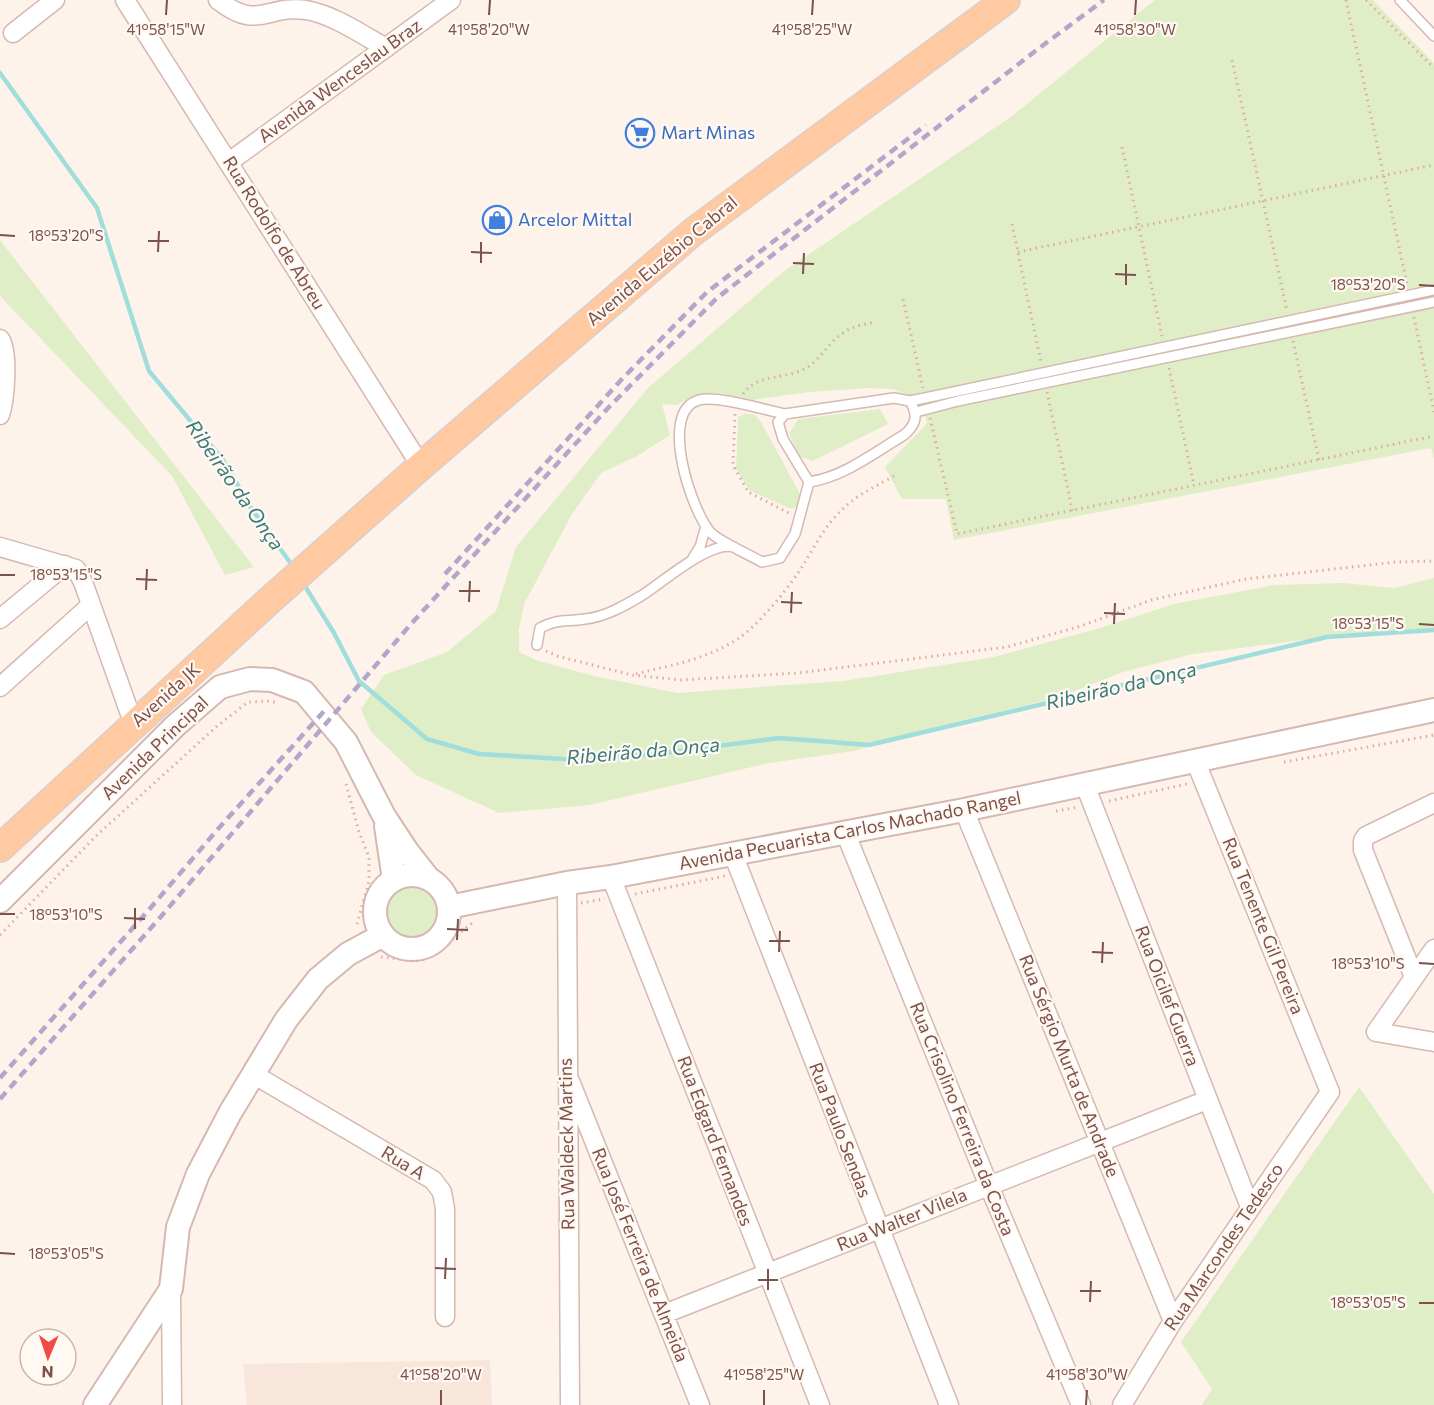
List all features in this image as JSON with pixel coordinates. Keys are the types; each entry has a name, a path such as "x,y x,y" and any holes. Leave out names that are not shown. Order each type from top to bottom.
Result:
{"main road":[{"name":"Avenida Euzébio Cabral","path":"334,544 693,232 1006,0"},
{"name":"Avenida JK","path":"0,848 334,544"}],"street":[{"path":"14,33 55,0"},
{"name":"Rua Rodolfo de Abreu","path":"125,0 422,466"},
{"path":"218,0 242,15 258,16 293,9 306,10 330,17 386,48"},
{"name":"Avenida Wenceslau Braz","path":"229,162 451,0"},
{"path":"0,339 4,344 5,376 1,412"},
{"path":"0,547 76,569 134,725"},
{"path":"0,619 65,565"},
{"path":"0,687 91,605"},
{"name":"Avenida Principal","path":"0,901 175,726 220,687 250,679 272,680 304,692 346,742 384,816 429,879"},
{"name":"Avenida Pecuarista Carlos Machado Rangel","path":"449,907 964,810 1434,710"},
{"name":"Rua Tenente Gil Pereira","path":"1196,760 1330,1092"},
{"name":"Rua Oicilef Guerra","path":"1085,785 1250,1207"},
{"path":"1414,977 1362,850 1363,841 1366,836 1434,803"},
{"name":"Rua Sérgio Murta de Andrade","path":"964,810 1173,1321"},
{"name":"Avenida Principal","path":"384,816 394,880"},
{"name":"Rua Crisolino Ferreira da Costa","path":"844,832 1081,1405"},
{"name":"Rua Paulo Sendas","path":"733,854 949,1405"},
{"path":"406,876 429,879 446,895 449,907 445,930 427,946 416,949 403,948 392,943 383,935 375,915 376,904 386,886 406,876"},
{"name":"Rua Edgard Fernandes","path":"611,877 820,1405"},
{"name":"Rua Waldeck Martins","path":"567,883 566,1071 570,1405"},
{"path":"172,1405 171,1289 178,1227 198,1174 253,1074 286,1020 318,979 348,954 383,935"},
{"path":"1434,949 1376,1032 1434,1042"},
{"name":"Rua José Ferreira de Almeida","path":"566,1071 700,1405"},
{"name":"Rua A","path":"253,1074 433,1180 442,1192 445,1209 445,1317"},
{"name":"Rua Marcondes Tedesco","path":"1122,1405 1173,1321 1330,1092"},
{"name":"Rua Walter Vilela","path":"664,1314 1207,1100"},
{"path":"95,1405 171,1289"},
{"path":"570,1405 575,1405"}],"lane":[{"path":"1400,0 1434,36"},
{"path":"785,414 778,422 783,439 809,482 795,534 780,558 762,562 711,533 687,487 679,439 682,415 687,405 701,399 723,400 785,414 894,398 910,401 1434,290"},
{"path":"916,412 1434,302"},
{"path":"809,482 824,480 850,467 912,429 916,420 916,412 910,401"},
{"path":"686,566 700,547 706,526"},
{"path":"537,645 540,628 553,621 602,616 643,595 702,555 728,545 736,548"}],"path":[{"path":"1346,0 1409,295"},
{"path":"1366,0 1434,69"},
{"path":"1233,60 1289,321"},
{"path":"1122,147 1165,347"},
{"path":"1018,252 1434,165"},
{"path":"1412,307 1434,412"},
{"path":"1291,332 1319,460"},
{"path":"1167,358 1194,485"},
{"path":"957,534 1434,436"},
{"path":"632,675 702,658 740,637 798,574 836,515 861,493 897,475"},
{"path":"537,645 557,656 632,675 681,680 748,678 1007,647 1081,626 1151,600 1246,579 1396,562 1434,561"},
{"path":"0,935 96,836 216,727 248,702 270,701 282,705"},
{"path":"346,784 359,832 369,857 369,881 359,925 355,931"}],"shaded area":[{"path":"490,1360 492,1405 247,1405 243,1364"}],"green space":[{"path":"1155,0 1373,0 1434,63 1434,459 1431,448 954,540 946,499 902,499 885,467 927,423 921,397 912,397 893,389 869,388 809,392 752,400 721,393 694,395 677,405 662,404 670,435 637,456 601,473 572,514 524,604 519,629 519,652 536,660 594,676 677,693 843,681 994,657 1100,628 1174,604 1275,585 1343,583 1394,588 1434,578 1434,629 1312,639 1193,654 1123,672 1059,697 939,726 854,751 769,763 589,805 499,813 416,775 371,732 361,709 384,675 447,652 496,611 516,547 648,388 783,272 1012,116"},
{"path":"0,240 254,567 225,575 172,476 0,296"},
{"path":"880,409 888,424 813,461 799,456 789,434 798,419"},
{"path":"746,413 755,415 761,422 799,492 801,501 798,506 791,509 749,490 736,469 738,417"},
{"path":"406,882 418,882 429,887 437,895 442,912 440,924 429,937 418,942 406,942 395,937 387,929 382,918 382,906 387,895 395,887"},
{"path":"1359,1087 1434,1194 1434,1405 1202,1405 1212,1389 1181,1342"}],"waterway":[{"name":"Ribeirão da Onça","path":"0,73 97,208 149,371 223,460 251,508 294,568"},
{"name":"Ribeirão da Onça","path":"303,583 334,633 359,681 427,739 479,754 581,760 656,754 780,738 869,745 1327,637 1434,630"}],"railway":[{"path":"0,1099 158,920 411,624 609,407 717,298 1104,0"},
{"path":"445,574 622,379 707,292 926,125"},
{"path":"0,1078 326,709"}],"place":[{"name":"Mart Minas","path":"640,133"},
{"name":"Arcelor Mittal","path":"497,220"}]}
